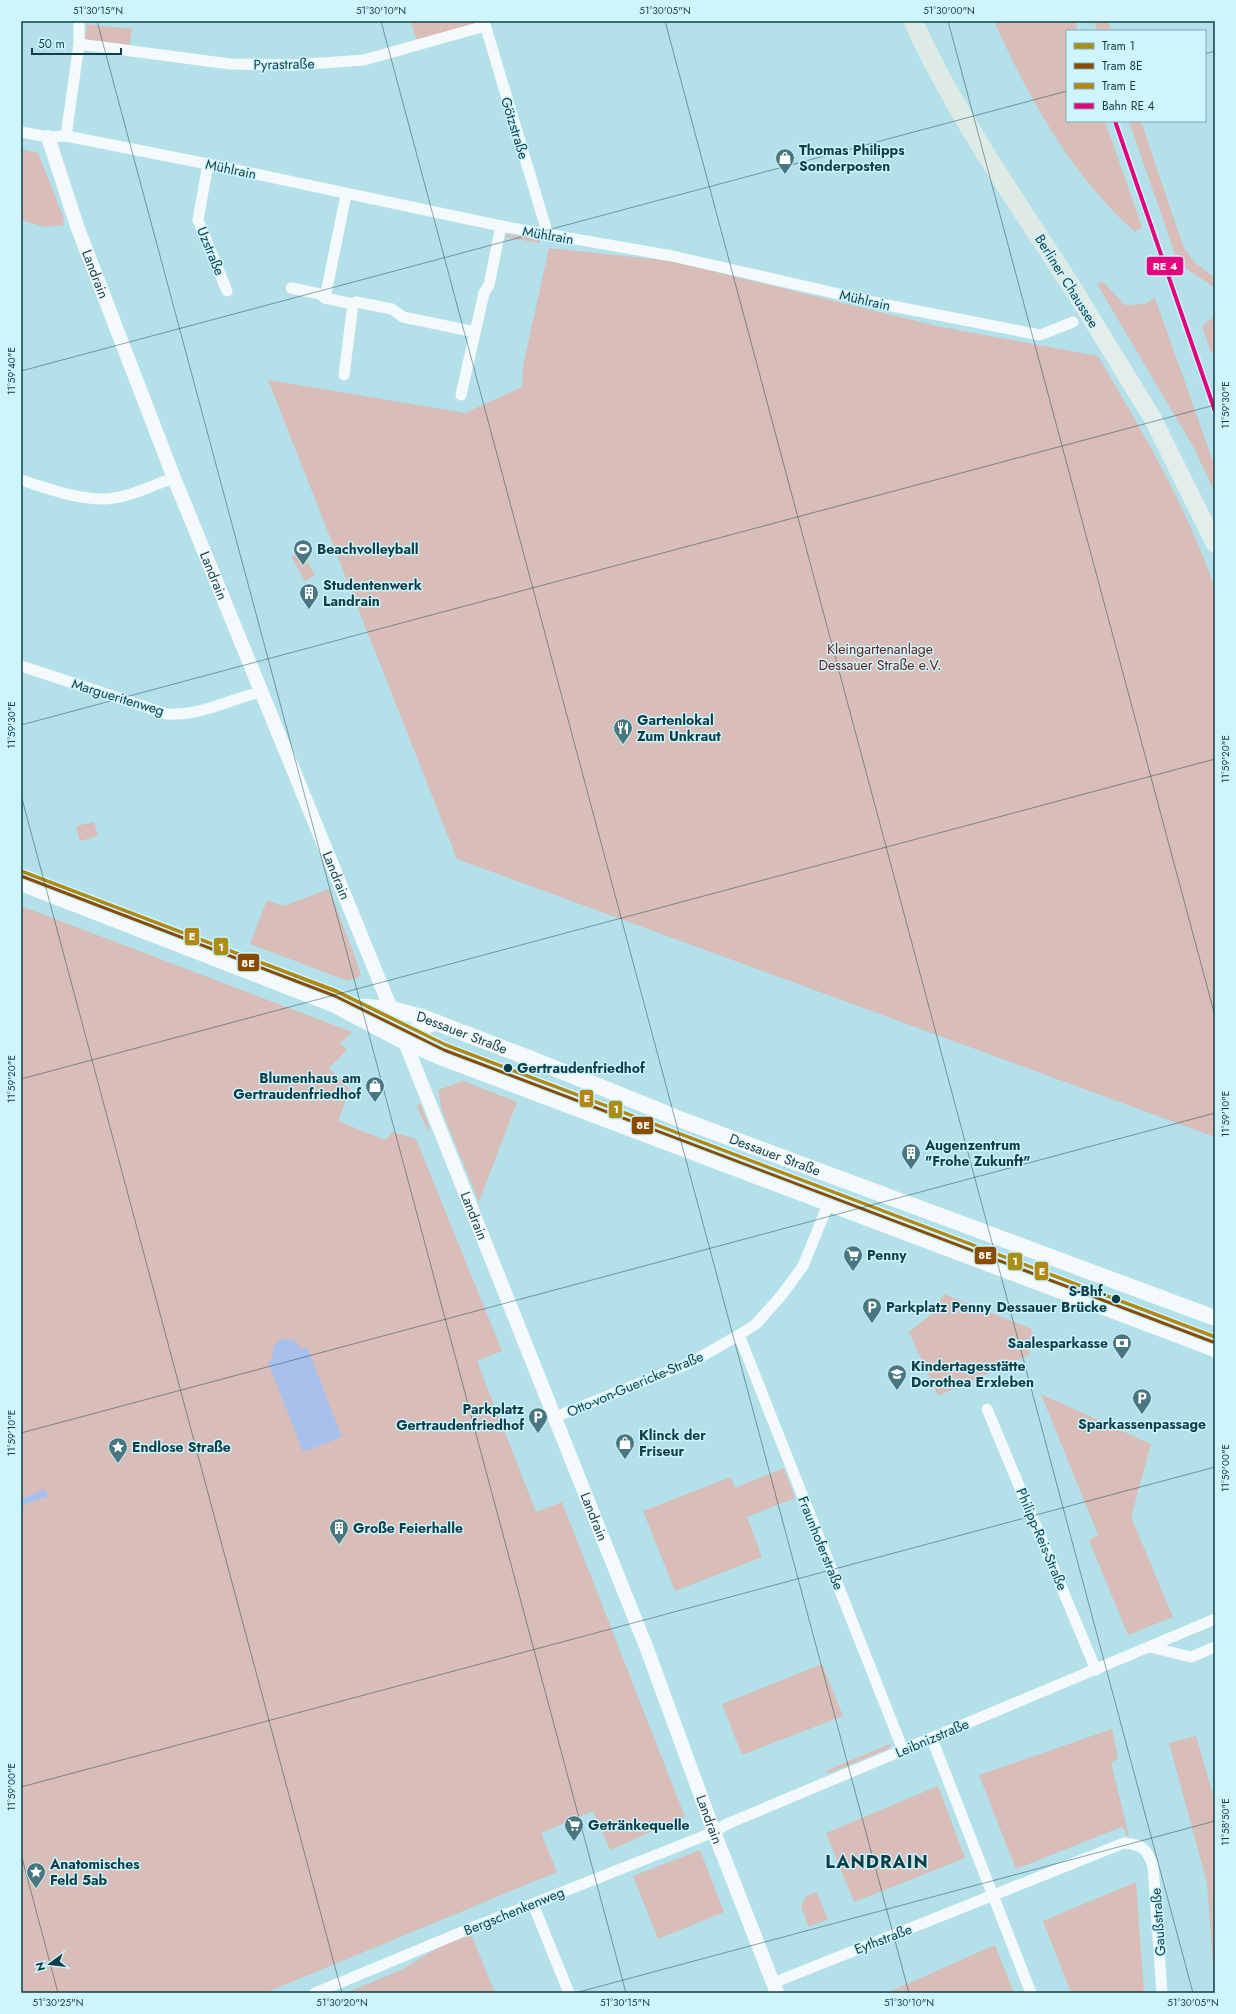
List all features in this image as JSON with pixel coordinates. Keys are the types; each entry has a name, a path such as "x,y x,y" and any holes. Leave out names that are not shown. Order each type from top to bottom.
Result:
{"highway":[{"name":"Berliner Chaussee","path":"913,21 943,81 973,132 1082,292"},
{"name":"Berliner Chaussee","path":"925,21 982,127 1082,292"}],"main road":[{"name":"Berliner Chaussee","path":"1082,292 1115,334 1179,445 1215,521"},
{"name":"Berliner Chaussee","path":"1082,292 1153,419 1215,544"},
{"name":"Dessauer Straße","path":"21,883 333,1004 405,1042 1215,1348"},
{"name":"Dessauer Straße","path":"333,1004 391,1009 422,1017 530,1058 682,1120 1215,1318"},
{"path":"391,1009 405,1042 414,1031 436,1022"}],"street":[{"path":"66,136 80,44 80,21"},
{"name":"Pyrastraße","path":"80,44 230,64 294,65 364,60 484,24"},
{"name":"Götzstraße","path":"484,24 548,235"},
{"name":"Mühlrain","path":"21,132 48,137 66,136 208,164 346,195 501,226 672,256 887,305 1040,335 1073,322"},
{"name":"Landrain","path":"48,137 77,226 174,478 391,1009"},
{"name":"Uzstraße","path":"208,164 198,220 227,291"},
{"path":"325,298 346,195"},
{"path":"461,395 484,293 489,285 501,226"},
{"path":"291,288 320,294 325,298 353,304 356,302 392,309 403,317 475,332"},
{"path":"344,375 353,304"},
{"path":"21,480 75,495 103,499 123,495 174,478"},
{"name":"Margueritenweg","path":"21,666 167,714 201,712 262,692"},
{"name":"Landrain","path":"405,1042 647,1649 714,1832 775,1988"},
{"name":"Otto-von-Guericke-Straße","path":"555,1417 668,1373 708,1354 739,1335 764,1315 795,1278 811,1249 829,1202"},
{"name":"Fraunhoferstraße","path":"739,1335 903,1750"},
{"name":"Philipp-Reis-Straße","path":"988,1409 1096,1670"},
{"name":"Leibnizstraße","path":"714,1832 726,1824 932,1739 1215,1619"},
{"path":"1150,1647 1191,1657 1215,1647"},
{"path":"932,1739 995,1904 1031,1993"},
{"name":"Bergschenkenweg","path":"315,1993 714,1832"},
{"name":"Eythstraße","path":"775,1988 993,1896 1124,1843 1135,1844 1148,1852"},
{"name":"Gaußstraße","path":"1148,1852 1153,1866 1156,1891 1162,1993"},
{"path":"533,1904 569,1993"}],"green space":[{"path":"410,21 475,21 476,24 417,41"},
{"path":"994,21 1075,21 1078,30 1066,30 1066,122 1105,122 1142,227 1135,232 1112,210 1091,186 1054,134 1007,50"},
{"path":"1094,21 1108,21 1112,30 1097,30"},
{"path":"87,24 132,29 129,47 85,41"},
{"path":"1129,122 1141,122 1183,246 1194,262 1215,278 1215,288 1178,263"},
{"path":"21,149 38,153 63,216 64,225 45,227 21,220"},
{"path":"507,234 540,240 540,243 504,237"},
{"name":"Kleingartenanlage Dessauer Straße e.V.","path":"549,248 671,261 941,327 1098,356 1131,412 1177,499 1204,558 1215,589 1215,1137 457,859 268,380 465,413 522,387 523,366"},
{"path":"1102,281 1125,305 1145,304 1155,298 1215,467 1215,493 1194,448 1097,284"},
{"path":"1215,316 1215,354 1211,352 1202,326"},
{"name":"Beachvolleyball","path":"301,551 315,575 305,581 291,557"},
{"path":"94,822 98,836 80,841 76,826"},
{"path":"329,889 361,976 348,981 250,944 267,900 283,906"},
{"path":"21,906 352,1032 340,1043 347,1050 329,1068 350,1089 338,1121 385,1140 393,1132 416,1139 502,1351 477,1361 536,1512 562,1502 685,1817 610,1850 593,1811 541,1833 557,1872 265,1993 21,1993"},
{"path":"463,1081 517,1102 479,1202 442,1111 438,1090"},
{"path":"420,1103 430,1129 427,1129 417,1106"},
{"path":"944,1294 1032,1329 1029,1355 938,1396 909,1332 933,1313"},
{"path":"1041,1394 1151,1444 1131,1517 1173,1617 1128,1635 1089,1540 1098,1535"},
{"path":"784,1468 795,1498 747,1517 762,1557 675,1591 643,1511 731,1477 735,1488"},
{"path":"822,1664 843,1716 742,1755 722,1704"},
{"path":"1112,1729 1118,1758 1111,1763 1129,1836 1126,1836 1125,1830 1121,1827 1016,1869 979,1775"},
{"path":"1196,1736 1215,1802 1215,1993 1207,1883 1169,1743"},
{"path":"892,1743 888,1749 830,1773 826,1771"},
{"path":"938,1786 965,1858 854,1902 826,1833"},
{"path":"700,1850 724,1912 658,1939 633,1876"},
{"path":"1136,1882 1144,1993 1071,1993 1043,1921"},
{"path":"817,1892 828,1919 809,1927 801,1907 806,1896"},
{"path":"469,1929 495,1993 346,1993 401,1970"},
{"path":"995,1945 1014,1993 892,1993 891,1991"}],"water":[{"path":"282,1339 293,1340 301,1349 307,1347 342,1437 303,1452 268,1362 273,1360 272,1353 275,1344"},
{"path":"45,1489 48,1496 21,1506 21,1499"}],"tram line":[{"name":"1","path":"21,871 337,991 446,1045 1215,1337"},
{"name":"E","path":"21,871 337,992 446,1045 1213,1336"},
{"name":"8E","path":"21,876 335,996 444,1050 1213,1342"},
{"path":"574,1093 614,1103"}],"transit line":[{"path":"1115,122 1215,411"}],"place":[{"name":"Thomas Philipps Sonderposten","path":"785,175"},
{"name":"Beachvolleyball","path":"303,566"},
{"name":"Studentenwerk Landrain","path":"309,610"},
{"name":"Gartenlokal Zum Unkraut","path":"623,745"},
{"name":"Gertraudenfriedhof","path":"508,1068"},
{"name":"Blumenhaus am Gertraudenfriedhof","path":"375,1103"},
{"name":"Augenzentrum \"Frohe Zukunft\"","path":"911,1170"},
{"name":"Penny","path":"853,1272"},
{"name":"S-Bhf. Dessauer Brücke","path":"1116,1299"},
{"name":"Parkplatz Penny","path":"872,1324"},
{"name":"Saalesparkasse","path":"1122,1360"},
{"name":"Kindertagesstätte Dorothea Erxleben","path":"897,1391"},
{"name":"Sparkassenpassage","path":"1142,1415"},
{"name":"Parkplatz Gertraudenfriedhof","path":"538,1434"},
{"name":"Klinck der Friseur","path":"625,1460"},
{"name":"Endlose Straße","path":"118,1464"},
{"name":"Große Feierhalle","path":"339,1545"},
{"name":"Getränkequelle","path":"574,1842"},
{"name":"Anatomisches Feld 5ab","path":"36,1889"}],"district":[{"name":"LANDRAIN","path":"877,1862"}]}
